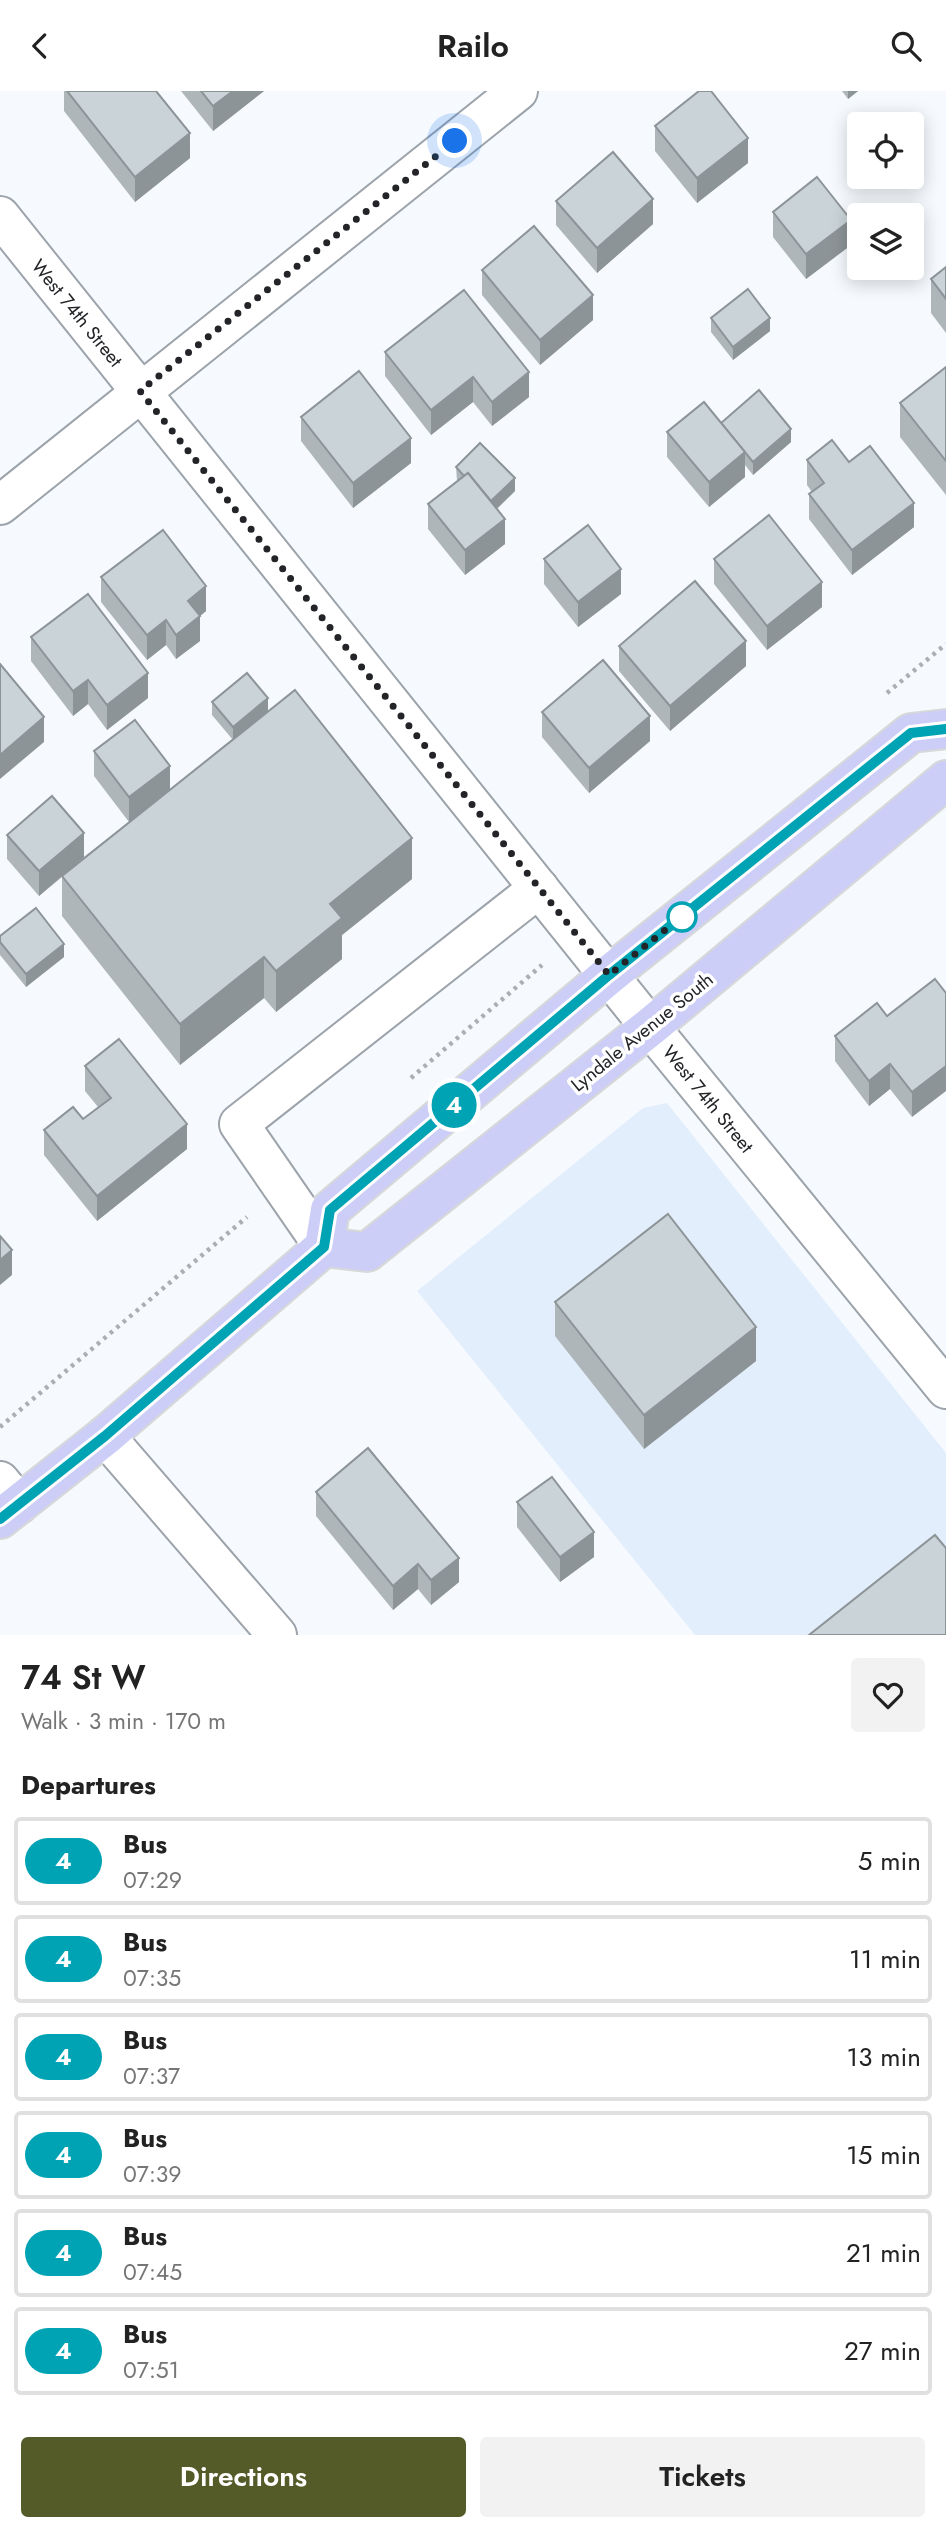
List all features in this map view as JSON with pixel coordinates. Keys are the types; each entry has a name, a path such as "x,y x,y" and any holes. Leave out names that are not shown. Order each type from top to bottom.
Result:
{"main road":[{"path":"6,1502 105,1436 324,1247 330,1210 609,975 911,733 946,729"},
{"name":"Lyndale Avenue South","path":"324,1247 367,1252 650,1027 946,780"}],"street":[{"path":"0,505 518,91"},
{"name":"West 74th Street","path":"0,216 650,1027 946,1389"},
{"path":"324,1247 239,1124 539,887"},
{"path":"105,1436 277,1635"}],"shaded area":[{"path":"667,1103 946,1453 946,1635 695,1635 417,1291 643,1108"}],"building":[{"path":"67,91 156,91 190,133 135,177"},
{"path":"201,91 233,91 213,106"},
{"path":"699,91 711,91 748,138 697,178 655,126"},
{"path":"613,152 653,199 597,248 556,201"},
{"path":"817,177 847,215 847,223 806,254 773,212"},
{"path":"534,226 593,295 540,340 482,270"},
{"path":"946,267 946,299 931,279"},
{"path":"748,289 770,318 733,347 711,318"},
{"path":"464,290 529,372 492,402 473,377 431,410 385,352"},
{"path":"946,367 946,461 900,403"},
{"path":"359,371 411,438 353,483 301,417"},
{"path":"759,390 791,429 753,462 721,423"},
{"path":"704,402 745,452 709,482 667,432"},
{"path":"832,440 849,462 870,446 914,503 852,550 809,494 824,483 807,460"},
{"path":"480,443 515,478 491,501 468,473 464,476 456,467"},
{"path":"468,473 505,519 465,550 428,504"},
{"path":"769,515 822,582 767,626 714,559"},
{"path":"588,525 621,569 578,602 544,559"},
{"path":"163,530 206,586 188,601 200,616 176,635 166,620 147,635 101,577"},
{"path":"695,581 746,641 670,706 619,646"},
{"path":"88,594 148,673 107,705 88,680 73,691 31,637"},
{"path":"603,660 650,716 589,768 542,712"},
{"path":"0,664 44,717 0,755"},
{"path":"247,673 268,698 233,727 212,702"},
{"path":"295,690 412,838 330,904 342,918 276,971 264,957 180,1024 62,876"},
{"path":"135,720 170,766 129,797 94,751"},
{"path":"52,796 84,833 39,871 7,835"},
{"path":"36,908 64,944 26,974 0,942 0,936"},
{"path":"935,979 946,993 946,1066 912,1092 890,1064 869,1081 835,1036 877,1003 887,1016"},
{"path":"119,1039 187,1124 97,1196 44,1130 73,1107 83,1119 111,1098 85,1066"},
{"path":"668,1214 756,1327 644,1415 555,1302"},
{"path":"0,1236 12,1250 0,1260"},
{"path":"368,1448 459,1558 431,1580 418,1564 393,1586 316,1492"},
{"path":"552,1477 594,1532 560,1557 517,1502"},
{"path":"935,1535 946,1548 946,1635 809,1635"}],"bus line":[{"name":"4","path":"0,1519 105,1436 324,1247 330,1210 590,991 911,733 946,729"}],"route":[{"path":"455,141 140,391 609,975 685,914 682,917"}]}
